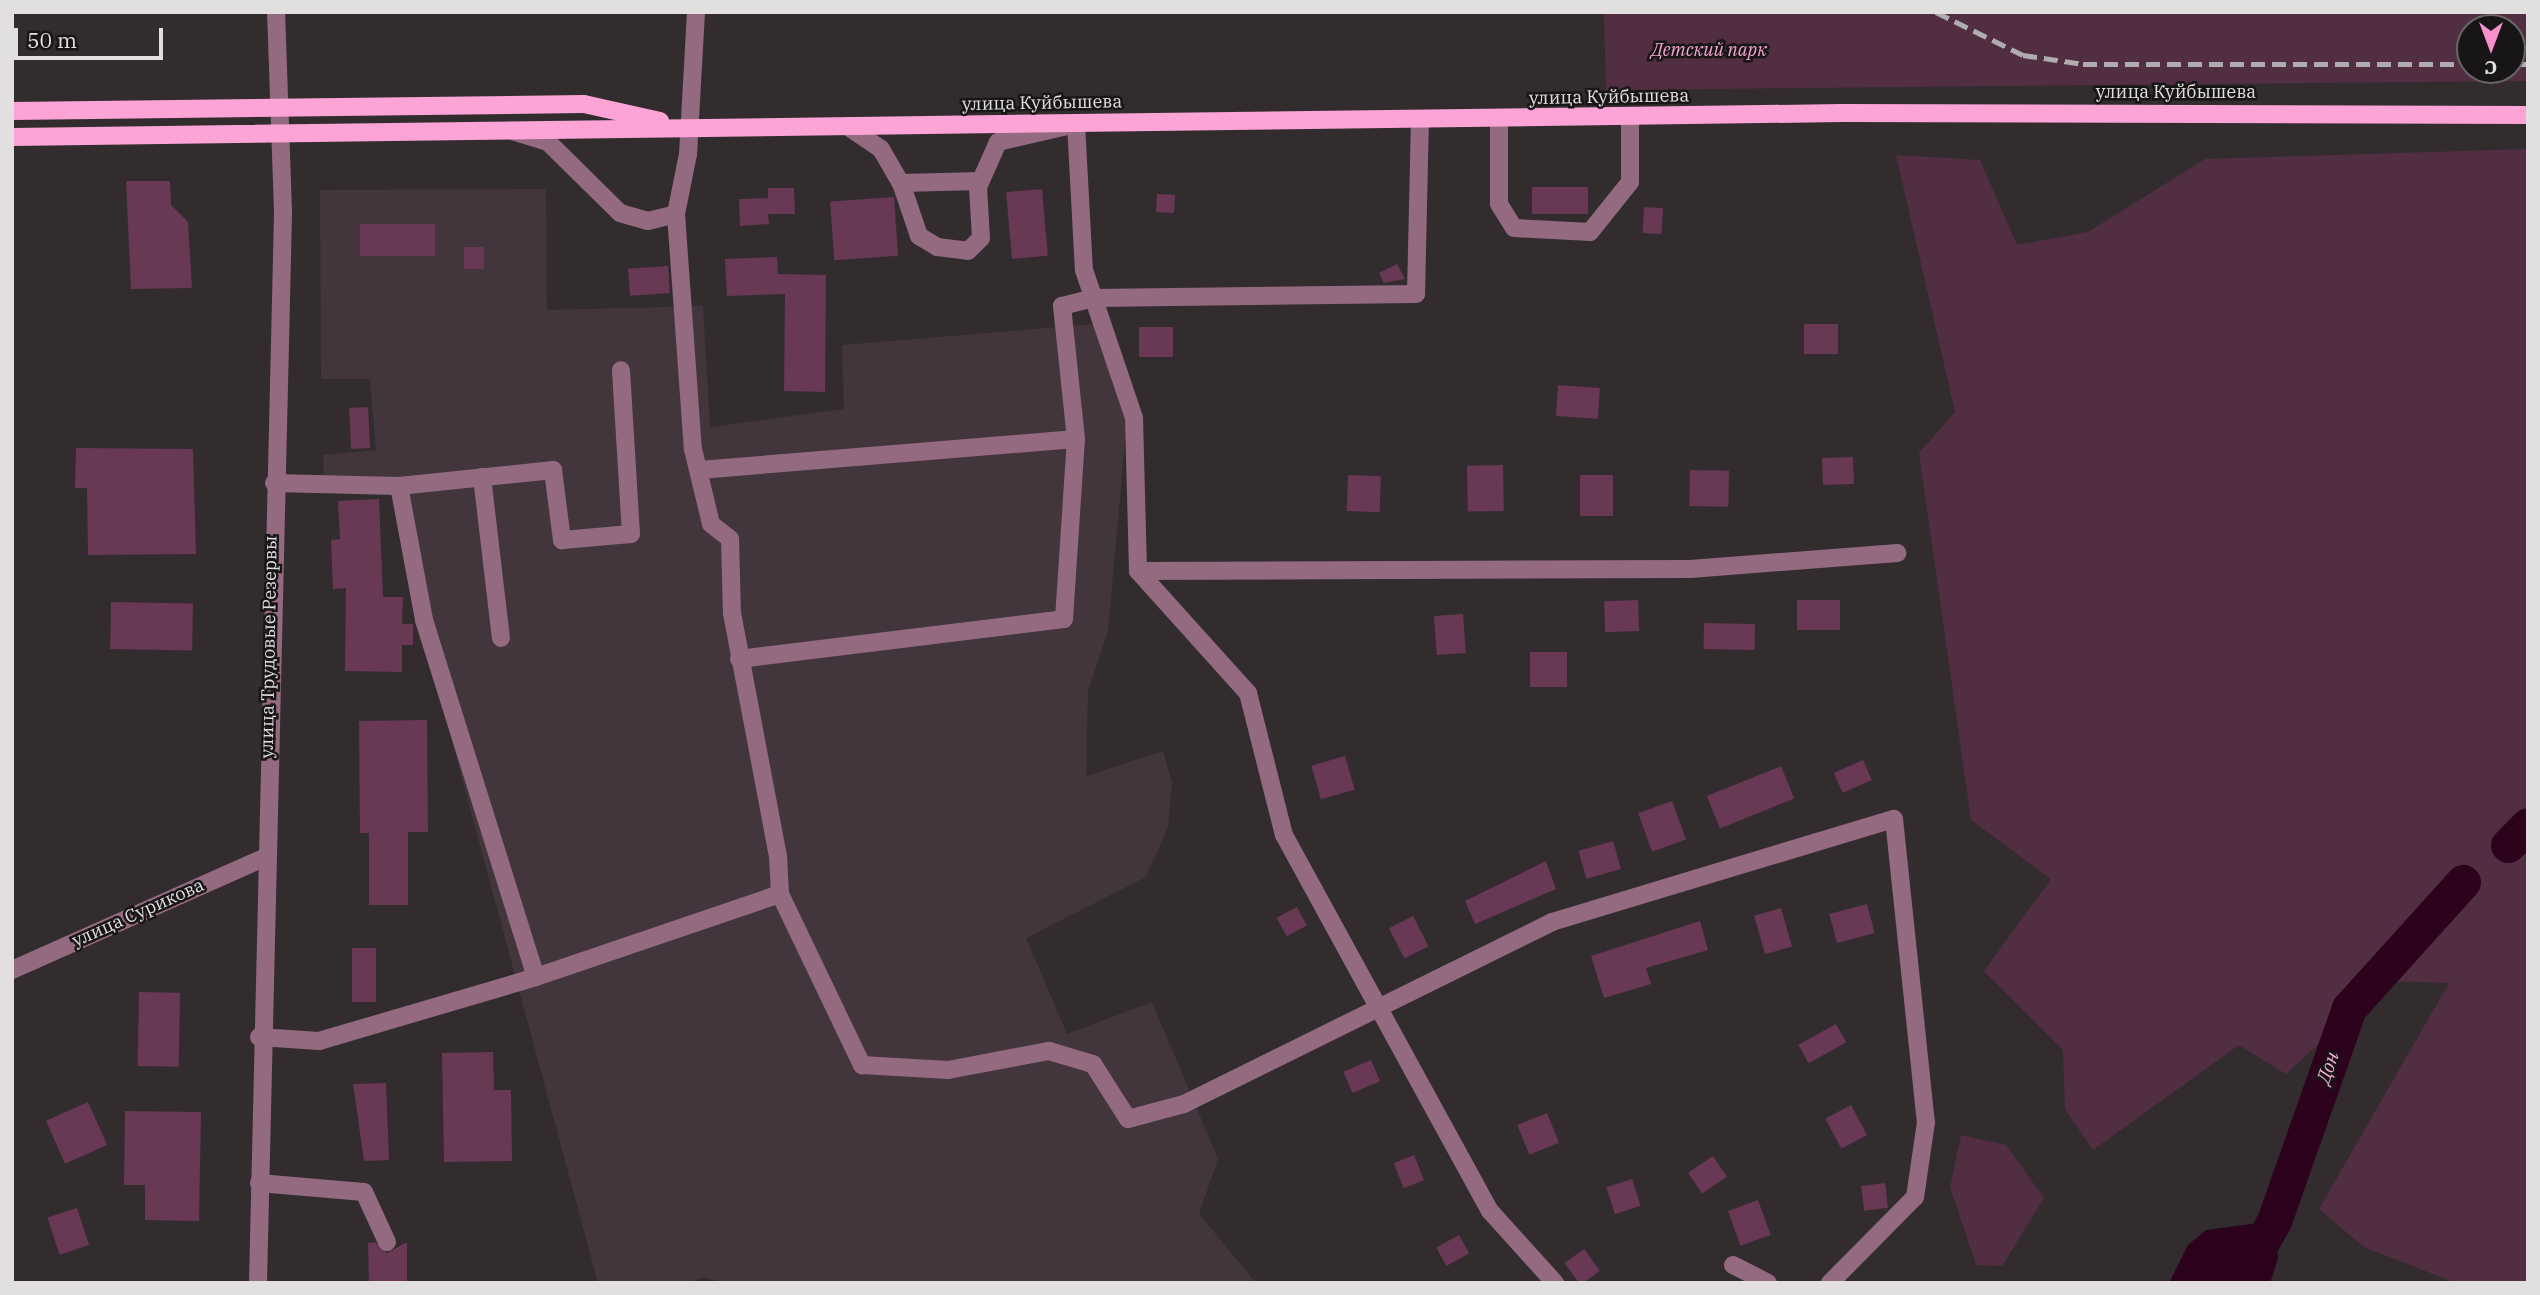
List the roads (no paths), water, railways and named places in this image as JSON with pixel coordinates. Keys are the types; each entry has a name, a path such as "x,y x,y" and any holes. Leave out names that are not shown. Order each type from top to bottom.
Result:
{"main road":[{"path":"12,111 584,104 690,128"},
{"name":"улица Куйбышева","path":"690,128 1630,119 1924,113 2528,115"},
{"path":"12,137 690,128"}],"street":[{"name":"улица Трудовые Резервы","path":"258,1283 259,1037 281,134 276,12"},
{"path":"696,12 690,128 676,214 699,470 711,524 730,539 739,659 778,856 780,894 862,1065 948,1070 1049,1051 1093,1064 1128,1119 1184,1104 1552,922 1894,819 1926,1122 1915,1197 1830,1283"},
{"path":"1499,120 1499,204 1514,228 1590,232 1630,181 1630,119"},
{"path":"739,659 1064,619 1076,439 1062,306 1094,298 1416,294 1420,120"},
{"path":"848,126 881,149 901,183 919,236 937,247 968,251 981,238 980,181 998,142 1076,124 1084,270 1134,418 1138,571 1248,693 1284,835 1490,1211 1555,1283"},
{"path":"505,130 548,142 620,212 648,221 676,214"},
{"path":"901,183 980,181"},
{"path":"274,483 399,486 553,470 562,540 631,534 621,370"},
{"path":"699,470 1076,439"},
{"path":"482,477 501,638"},
{"path":"399,486 424,620 536,977"},
{"path":"1138,571 1690,569 1897,553"},
{"name":"улица Сурикова","path":"12,970 264,858"},
{"path":"259,1037 319,1041 536,977 780,894"},
{"path":"259,1183 365,1192 387,1242"},
{"path":"1733,1265 1768,1283"}],"waterway":[{"name":"Дон","path":"2508,845 2528,825"},
{"name":"Дон","path":"2239,1283 2274,1221 2349,1008 2463,882"}],"railway":[{"path":"1936,12 2023,55 2083,64 2456,64"}],"park label":[{"name":"Детский парк","path":"1709,50"}]}
